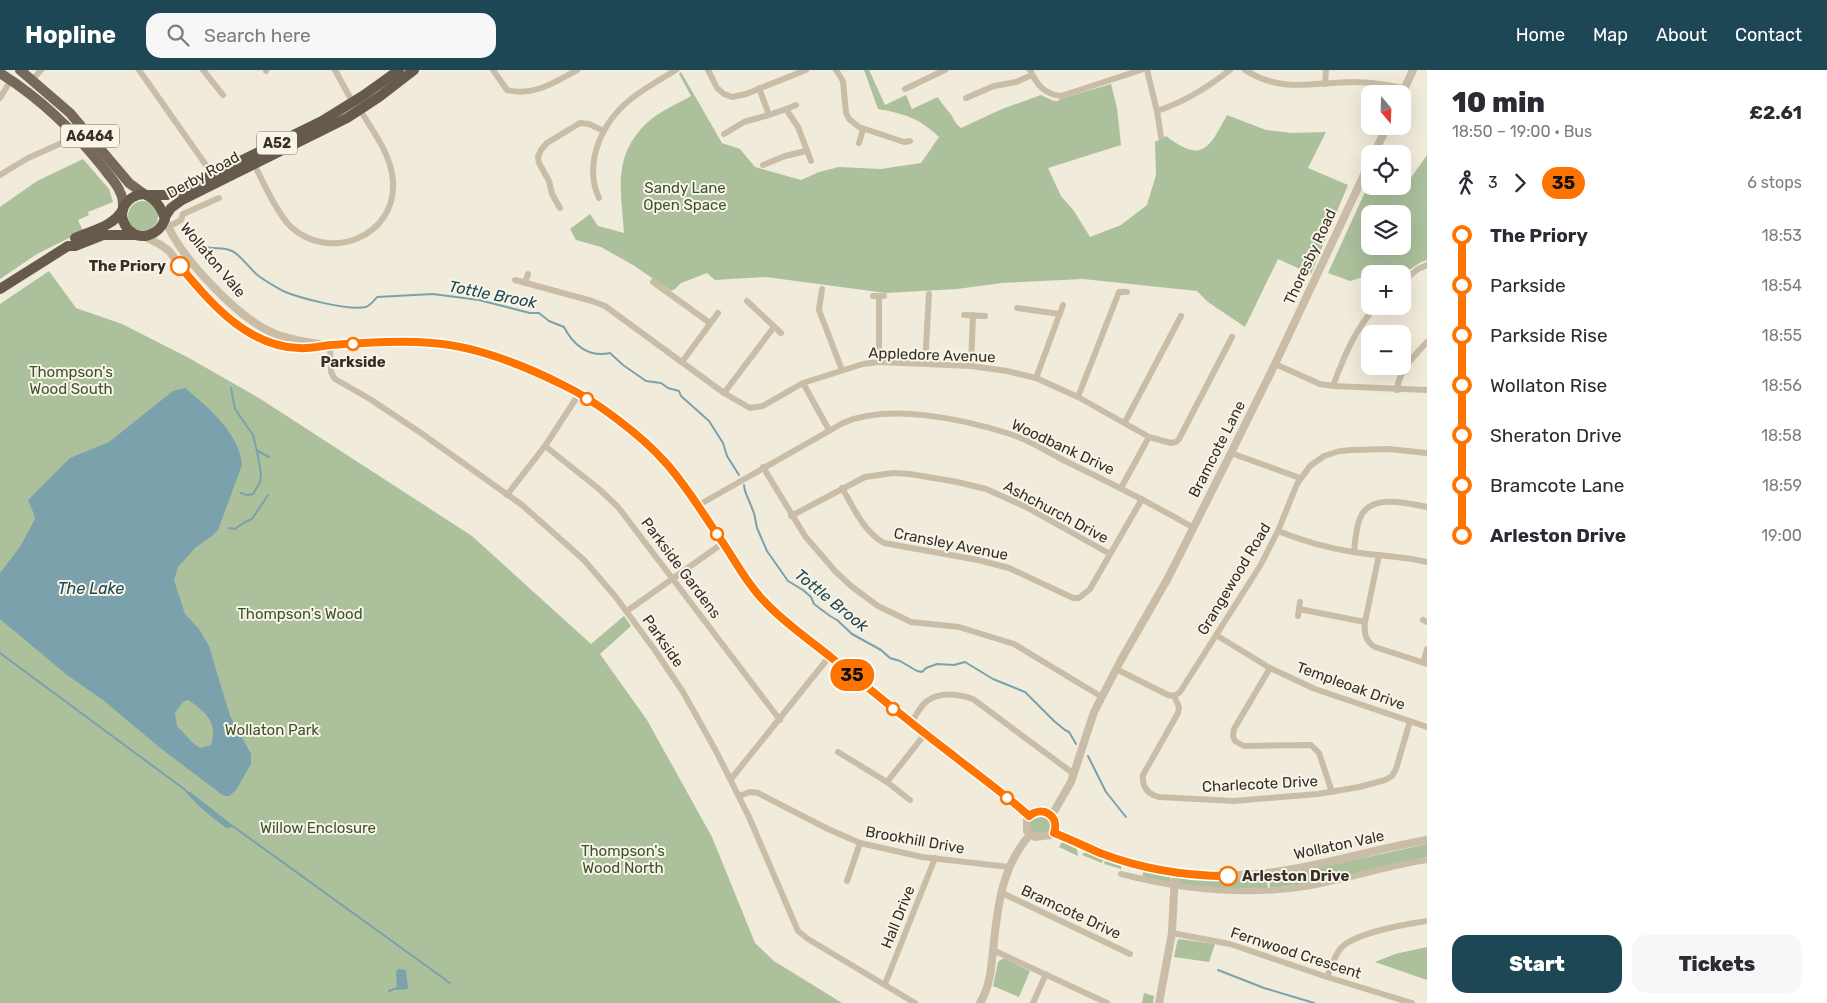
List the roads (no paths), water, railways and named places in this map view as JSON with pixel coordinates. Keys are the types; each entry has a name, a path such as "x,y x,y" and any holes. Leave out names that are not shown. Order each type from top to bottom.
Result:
{"highway":[{"name":"Derby Road","path":"166,221 169,210 179,202 332,126 399,70"},
{"name":"Derby Road","path":"146,195 172,194 213,175 314,124 356,106 414,70"},
{"name":"A52","path":"0,289 68,246 72,239 115,220 132,198 146,195"},
{"path":"146,195 158,204 166,221"},
{"path":"123,208 126,226 140,235"},
{"name":"A52","path":"68,246 75,246 104,235 149,235 158,231 166,221"}],"main road":[{"name":"A6464","path":"20,70 70,113 129,183 146,195"},
{"name":"A6464","path":"0,73 29,94 73,134 98,161 118,188 122,196 123,208"},
{"path":"29,94 29,85 32,80"}],"street":[{"path":"32,80 41,70"},
{"path":"139,70 213,175"},
{"path":"203,70 222,95"},
{"path":"254,164 283,218 296,231 313,240 330,244 345,244 358,239 373,229 385,214 391,201 393,182 389,165 384,153 334,70"},
{"path":"493,70 508,90 519,92 543,88 577,70"},
{"path":"600,198 594,187 593,164 596,148 604,131 617,113 631,99 676,70"},
{"path":"708,70 717,88 727,96 740,96 806,70"},
{"path":"836,70 843,82 847,116 854,124 863,129 906,143"},
{"path":"905,89 945,70"},
{"path":"966,98 994,86 1016,82 1031,72 1037,84 1044,90 1050,94 1061,96 1141,70"},
{"path":"1147,70 1157,111 1161,138"},
{"path":"1157,111 1174,106 1190,98 1230,70"},
{"path":"1245,70 1260,79 1281,85 1303,86 1356,82 1372,85"},
{"path":"1325,84 1326,70"},
{"path":"1406,85 1413,70"},
{"path":"0,98 11,80"},
{"path":"759,88 769,115"},
{"path":"726,130 796,105"},
{"path":"786,109 798,127 811,161"},
{"path":"560,208 552,194 548,171 539,163 538,158 541,150 547,144 582,122 604,131"},
{"path":"859,143 863,129"},
{"path":"0,175 28,158 64,142 73,134"},
{"path":"767,165 785,156 806,151"},
{"name":"Thoresby Road","path":"1275,364 1361,181"},
{"name":"Derby Road","path":"166,221 181,220 183,214 220,198"},
{"name":"Wollaton Vale","path":"166,221 191,260 216,290 241,313 272,333 302,341 330,345"},
{"name":"Wollaton Vale","path":"140,235 161,245 169,252 202,293 234,322 262,340 276,345 302,348 330,345 431,342 484,353 517,365 579,394 617,420 666,463 723,543 747,581 788,624 1029,816"},
{"path":"182,268 191,260"},
{"path":"1411,275 1427,265"},
{"path":"525,283 528,274"},
{"name":"Appledore Avenue","path":"515,280 598,303 610,309 641,336 682,362 724,393 744,406 756,408 763,406 803,383 863,364 879,362 971,366 1007,371 1036,378 1078,397 1148,436 1171,443 1176,442 1219,361"},
{"path":"654,282 675,293 710,324"},
{"path":"822,289 819,310 842,370"},
{"path":"1078,397 1119,292 1127,292"},
{"path":"925,364 929,294"},
{"path":"879,296 879,362"},
{"path":"747,301 781,333"},
{"path":"1036,378 1064,304"},
{"path":"1021,311 1060,314"},
{"path":"234,322 241,313"},
{"path":"682,362 718,313"},
{"path":"964,314 985,316"},
{"path":"971,366 973,315"},
{"path":"1333,386 1347,349 1357,330 1369,315"},
{"path":"1125,422 1181,316"},
{"path":"724,393 774,327"},
{"path":"1164,331 1172,335"},
{"path":"1212,357 1219,361 1232,337"},
{"path":"1397,390 1405,368 1427,342"},
{"name":"Parkside","path":"330,345 331,372 335,379 414,428 508,495 584,560 641,629 683,692 731,779 798,931 808,939 915,1003"},
{"path":"1275,364 1320,384 1397,390 1427,390"},
{"name":"Bramcote Lane","path":"1052,815 1074,774 1089,725 1102,697 1194,528 1275,364"},
{"path":"803,383 829,430"},
{"path":"508,495 545,446 579,394"},
{"name":"Woodbank Drive","path":"697,506 829,430 854,418 875,414 904,414 952,419 1012,435 1122,488 1194,528"},
{"path":"1122,488 1148,436"},
{"name":"Parkside Gardens","path":"545,446 600,490 618,507 674,578 780,720"},
{"name":"Grangewood Road","path":"1174,696 1180,692 1256,572 1278,531 1300,478 1317,461 1340,451 1376,448 1427,453"},
{"path":"1231,453 1300,478"},
{"path":"763,467 805,536 851,586 878,606 911,622 959,627 1014,644 1102,697"},
{"name":"Ashchurch Drive","path":"792,516 865,477 894,473 910,474 958,482 986,490 1026,508 1110,554"},
{"name":"Cransley Avenue","path":"842,488 868,531 884,543 1009,568 1073,598 1079,598 1090,589 1142,499"},
{"path":"1354,552 1359,520 1369,506 1384,502 1427,507"},
{"path":"1278,531 1315,545 1427,562"},
{"path":"627,611 723,543"},
{"path":"1379,555 1365,622 1365,635 1370,644 1425,663 1427,649"},
{"path":"1299,609 1365,622"},
{"name":"Templeoak Drive","path":"1216,635 1270,668 1315,689 1427,726"},
{"path":"731,779 830,657"},
{"path":"1270,668 1233,732 1235,741 1244,746 1311,745 1319,753 1332,792"},
{"path":"1116,669 1168,695 1174,696"},
{"path":"911,723 927,701 936,696 956,695 973,699 1074,774"},
{"name":"Charlecote Drive","path":"1174,696 1179,707 1178,713 1143,775 1144,786 1151,794 1159,797 1228,801 1332,792 1367,784 1392,776 1396,769 1410,721"},
{"path":"887,782 924,734"},
{"path":"838,752 887,782 910,800"},
{"name":"Brookhill Drive","path":"739,796 750,792 758,793 828,829 860,843 890,851 1008,868"},
{"path":"980,1003 990,982 1002,892 1008,868 1018,849 1030,834 1026,826 1029,816 1040,811 1052,815 1056,824 1054,833"},
{"name":"Wollaton Vale","path":"1030,834 1046,837 1054,833 1110,856 1149,867 1175,872 1219,876 1267,873 1314,865 1427,840"},
{"path":"847,881 860,843"},
{"name":"Hall Drive","path":"885,984 935,858"},
{"path":"1121,874 1174,886 1233,892 1296,888 1427,860"},
{"path":"1158,1003 1172,933 1175,872"},
{"name":"Bramcote Drive","path":"1002,892 1130,954"},
{"path":"1327,977 1338,952 1348,942 1388,929 1427,921"},
{"name":"Fernwood Crescent","path":"1172,933 1230,944 1412,1003"},
{"path":"993,950 1107,1003"},
{"path":"1033,1003 1046,974"}],"water":[{"name":"The Lake","path":"185,388 212,412 235,442 242,465 218,530 195,548 178,567 174,580 185,614 199,629 209,646 230,716 251,754 251,764 236,790 229,796 221,794 159,747 103,700 67,675 0,619 0,573 20,547 35,519 28,500 70,458 109,442 173,391","holes":["188,700 209,718 213,730 211,745 200,748 177,726 175,713 183,702"]},
{"path":"180,785 233,827 227,828 214,819"},
{"path":"398,969 406,970 408,989 397,990 396,972"}],"waterway":[{"name":"Tottle Brook","path":"198,240 206,247 223,248 235,253 257,274 283,291 324,303 358,308 366,307 377,297 433,294 479,300 530,313 539,313 549,321 564,327 582,349 595,354 610,353 646,381 661,383 668,388 679,391 681,396 709,421 723,443 727,456 739,475"},
{"path":"231,388 235,409 253,435 261,474 260,482 253,494 241,493"},
{"path":"258,451 269,457"},
{"name":"Tottle Brook","path":"744,485 757,528 767,551 788,581 803,590 811,597 814,604 837,620 852,634 881,650 890,658 900,661 917,671 922,672 926,668 937,664 954,665 965,662 993,679 1025,692 1054,721 1069,732 1076,744"},
{"path":"229,528 235,529 252,519 268,495"},
{"path":"0,653 184,789"},
{"name":"Tottle Brook","path":"1088,756 1106,792 1126,817"},
{"path":"190,793 231,825 450,983"},
{"name":"Tottle Brook","path":"1218,970 1264,988 1314,1003"},
{"path":"389,991 397,988"}],"place":[{"name":"The Priory","path":"180,266"},
{"name":"Parkside","path":"353,344"},
{"name":"Arleston Drive","path":"1228,876"}],"park label":[{"name":"Sandy Lane Open Space","path":"685,196"},
{"name":"Thompson's Wood South","path":"71,380"},
{"name":"Thompson's Wood","path":"300,614"},
{"name":"Wollaton Park","path":"272,730"},
{"name":"Willow Enclosure","path":"318,828"},
{"name":"Thompson's Wood North","path":"623,860"}]}
